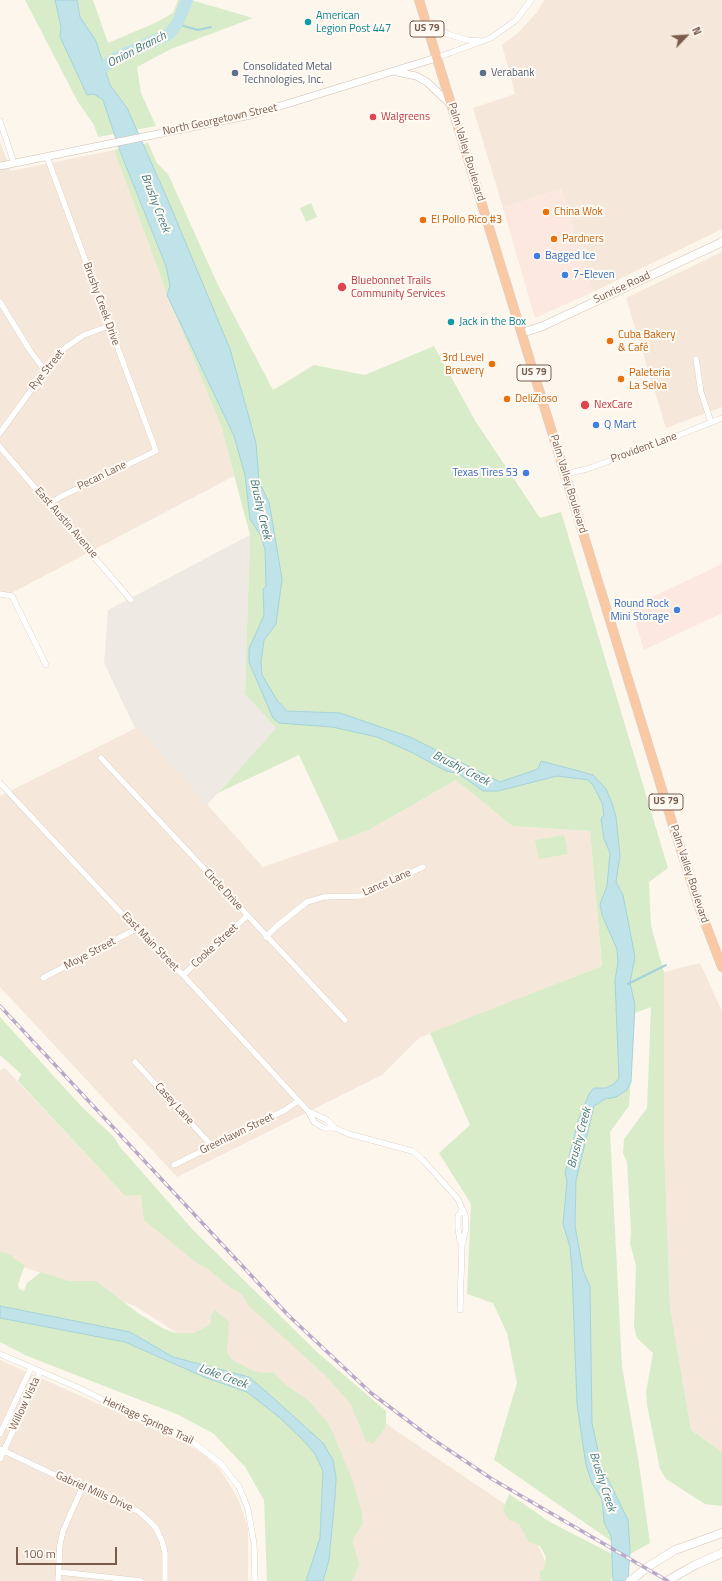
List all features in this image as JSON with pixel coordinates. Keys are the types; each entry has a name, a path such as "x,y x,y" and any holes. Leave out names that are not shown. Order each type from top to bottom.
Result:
{"highway":[{"name":"Palm Valley Boulevard","path":"418,0 672,822 701,912 722,967"}],"main road":[{"name":"Sunrise Road","path":"522,333 543,326 722,242"},
{"path":"630,1581 654,1562 674,1551 722,1533"},
{"path":"668,1580 695,1565 722,1553"}],"street":[{"path":"436,58 484,42 516,20 531,0"},
{"path":"424,18 447,34 467,40 484,42"},
{"name":"North Georgetown Street","path":"0,166 251,115 395,72 436,58"},
{"path":"395,72 412,75 427,82 451,105"},
{"path":"0,121 14,163"},
{"name":"Brushy Creek Drive","path":"47,157 156,451"},
{"path":"0,302 29,349 45,371"},
{"name":"Rye Street","path":"0,433 45,371 62,351 74,341 109,326"},
{"path":"696,359 701,392 711,422"},
{"name":"Provident Lane","path":"565,474 587,469 662,442 722,418"},
{"name":"East Austin Avenue","path":"0,447 130,600"},
{"name":"Pecan Lane","path":"49,504 67,493 156,451"},
{"path":"0,594 12,596 46,666"},
{"name":"Circle Drive","path":"101,758 345,1020"},
{"name":"East Main Street","path":"0,783 136,929 183,975 308,1111 314,1122 324,1128 335,1128 349,1134 417,1154 458,1199 462,1210 458,1216 458,1229 462,1245 460,1310"},
{"name":"Lance Lane","path":"266,936 307,902 324,897 361,896 423,867"},
{"name":"Cooke Street","path":"183,975 247,916"},
{"name":"Moye Street","path":"43,978 136,929"},
{"name":"Casey Lane","path":"135,1062 212,1146"},
{"name":"Greenlawn Street","path":"174,1165 285,1110 298,1101"},
{"name":"Heritage Springs Trail","path":"0,1354 79,1388 152,1424 185,1436 222,1464 239,1487 248,1509 254,1544 255,1581"},
{"name":"Willow Vista","path":"0,1434 31,1368"},
{"name":"Willow Vista","path":"0,1459 2,1450 40,1372"},
{"name":"Gabriel Mills Drive","path":"2,1450 82,1488 138,1511 156,1528 164,1553 166,1581"},
{"path":"58,1581 60,1544 82,1488"},
{"path":"59,1572 141,1581"}],"shaded area":[{"path":"544,0 722,0 722,229 593,292 561,189 503,208 473,108 515,94 502,45 518,33 538,11"},
{"path":"0,142 11,171 114,150 167,294 221,426 234,476 4,597 0,593"},
{"path":"561,189 593,292 535,318 503,208"},
{"path":"722,252 722,407 666,428 626,298"},
{"path":"250,535 245,694 276,728 207,805 138,727 135,728 104,663 108,610"},
{"name":"Round Rock Mini Storage","path":"722,564 722,613 644,650 631,607"},
{"path":"138,727 263,867 369,830 456,780 512,826 590,831 602,966 419,1038 382,1075 177,1177 0,987 0,796"},
{"path":"700,963 722,1011 722,1452 691,1430 670,1307 664,1143 664,972"},
{"path":"5,1068 125,1196 141,1195 392,1428 508,1506 532,1532 554,1581 348,1581 354,1528 204,1350 135,1306 84,1286 19,1266 0,1255 0,1070"},
{"path":"0,1360 186,1443 205,1455 219,1468 238,1499 243,1512 248,1529 248,1581 0,1581"}],"green space":[{"path":"25,0 93,0 108,43 155,23 173,13 178,0 191,0 253,18 171,49 137,67 141,93 156,126 98,137 94,125 78,102"},
{"path":"148,143 157,163 168,174 217,283 273,390 314,365 365,375 434,346 476,422 540,518 561,512 668,868 649,882 651,926 664,972 664,1143 670,1307 691,1430 722,1452 722,1506 705,1504 666,1479 660,1469 647,1405 646,1392 653,1353 637,1338 634,1326 636,1266 630,1243 631,1232 627,1162 623,1153 624,1139 647,1108 651,1007 635,1013 629,1106 610,1132 622,1367 639,1464 650,1543 630,1554 494,1460 517,1383 507,1333 493,1303 467,1294 471,1204 439,1153 470,1125 430,1033 602,966 590,831 512,826 456,780 369,830 339,841 299,755 218,793 276,728 245,694 250,535 221,426 167,294 114,150"},
{"path":"311,203 317,217 306,222 300,208"},
{"path":"564,835 568,854 539,859 535,840"},
{"path":"0,1017 82,1107 114,1137 120,1147 194,1231 317,1352 386,1411 386,1427 373,1444 366,1441 350,1403 326,1376 248,1305 241,1293 231,1288 207,1268 198,1264 144,1220 141,1195 125,1196 18,1081 21,1074 0,1055"},
{"path":"0,1251 11,1255 17,1261 25,1265 18,1284 19,1289 24,1291 27,1283 41,1272 69,1281 96,1281 138,1313 164,1329 176,1333 194,1333 208,1326 211,1322 211,1315 215,1310 229,1322 227,1352 231,1359 253,1371 264,1373 273,1372 286,1385 309,1401 327,1422 333,1433 352,1479 362,1513 363,1523 354,1537 353,1543 359,1564 351,1581 323,1581 329,1560 336,1478 333,1460 323,1443 306,1427 249,1377 173,1357 130,1332 0,1306"},
{"path":"0,1318 125,1342 204,1377 247,1392 279,1417 315,1454 323,1471 320,1538 306,1581 267,1581 264,1500 245,1467 214,1434 179,1415 27,1356 0,1342"},
{"path":"509,1494 550,1522 614,1555 613,1577 610,1581 540,1581 540,1571 544,1569 546,1557 540,1546 529,1542 519,1524 509,1520 503,1510"}],"water":[{"name":"Brushy Creek","path":"55,0 77,0 80,17 96,41 110,85 127,108 167,198 230,349 256,443 259,482 269,502 282,579 276,624 264,640 261,662 262,675 277,700 287,711 340,713 410,737 500,782 538,769 541,761 593,775 606,789 612,803 616,817 620,856 616,882 623,895 635,957 630,983 635,1005 631,1082 627,1090 616,1097 605,1099 594,1106 576,1181 575,1226 583,1270 590,1287 592,1423 601,1465 628,1520 630,1550 628,1581 613,1581 611,1536 604,1522 602,1499 592,1483 586,1465 577,1404 570,1247 563,1224 567,1181 565,1173 578,1121 589,1094 594,1088 606,1088 614,1084 619,1078 615,981 618,962 617,949 602,915 600,904 607,886 610,853 604,839 601,819 604,815 602,803 593,785 588,780 557,776 498,791 483,791 459,774 446,771 411,752 377,737 332,727 279,723 273,718 249,662 249,649 264,615 263,589 266,586 265,549 261,536 250,519 245,475 234,436 167,295 170,286 166,266 120,151 103,100 94,94 87,95 60,37 61,27"},
{"name":"Lake Creek","path":"0,1306 130,1332 173,1357 249,1377 323,1443 333,1460 336,1478 335,1498 329,1560 323,1581 306,1581 320,1538 323,1471 315,1454 279,1417 247,1392 204,1377 125,1342 0,1318"}],"waterway":[{"name":"Onion Branch","path":"93,75 116,58 169,34 177,24 187,0"},
{"path":"177,24 198,30 211,27"},
{"path":"628,984 666,965"}],"railway":[{"path":"0,1006 289,1316 371,1393 431,1438 492,1479 668,1581"}],"place":[{"name":"American Legion Post 447","path":"308,22"},
{"name":"Consolidated Metal Technologies, Inc.","path":"235,73"},
{"name":"Verabank","path":"483,73"},
{"name":"Walgreens","path":"373,117"},
{"name":"China Wok","path":"546,212"},
{"name":"El Pollo Rico #3","path":"423,220"},
{"name":"Pardners","path":"554,239"},
{"name":"Bagged Ice","path":"537,256"},
{"name":"7-Eleven","path":"565,275"},
{"name":"Bluebonnet Trails Community Services","path":"342,287"},
{"name":"Jack in the Box","path":"451,322"},
{"name":"Cuba Bakery & Café","path":"610,341"},
{"name":"3rd Level Brewery","path":"492,364"},
{"name":"Paleteria La Selva","path":"621,379"},
{"name":"DeliZioso","path":"507,399"},
{"name":"NexCare","path":"585,405"},
{"name":"Q Mart","path":"596,425"},
{"name":"Texas Tires 53","path":"526,473"},
{"name":"Round Rock Mini Storage","path":"677,610"}]}
